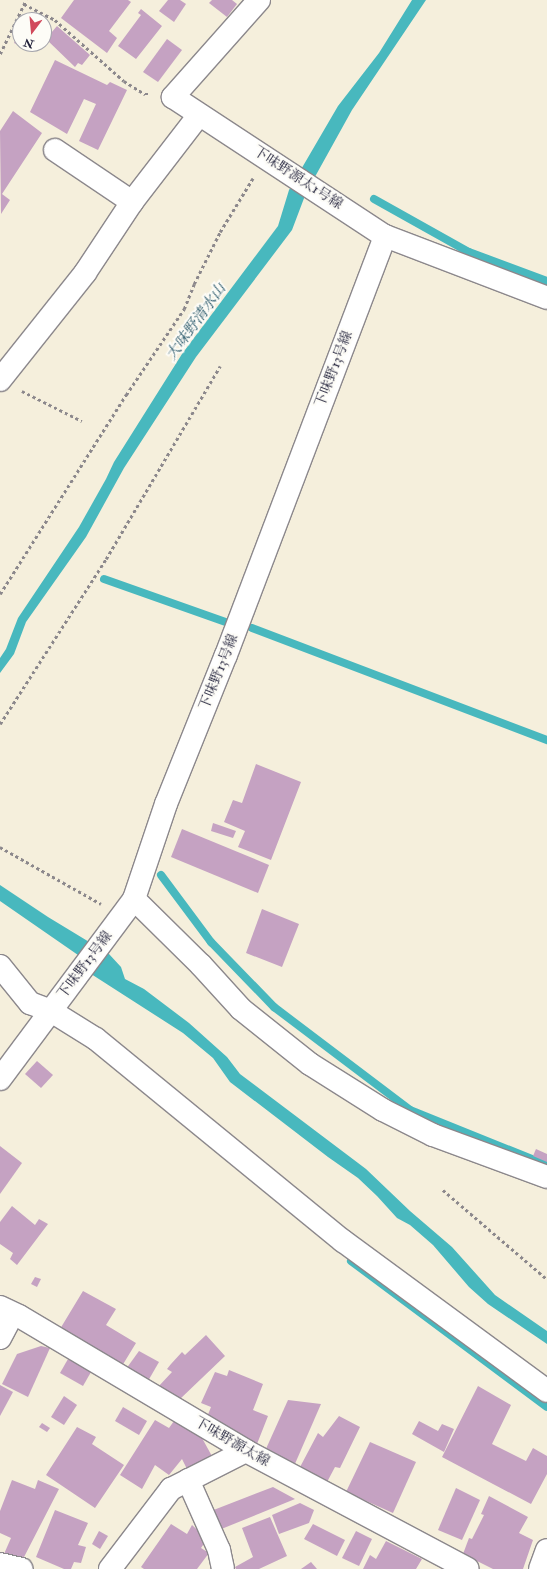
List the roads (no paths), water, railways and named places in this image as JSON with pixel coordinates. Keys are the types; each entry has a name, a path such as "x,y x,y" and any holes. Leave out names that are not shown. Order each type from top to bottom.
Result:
{"street":[{"name":"下味野源太1号線","path":"259,0 173,97 385,236 547,298"},
{"path":"0,380 85,273 132,202 199,115"},
{"path":"55,150 132,202"},
{"name":"下味野13号線","path":"0,1079 128,907 166,804 226,655 385,236"},
{"path":"128,907 201,965 241,1009 310,1064 383,1110 433,1135 547,1177"},
{"path":"0,966 30,1004 51,1011 96,1039 343,1241 547,1391"},
{"path":"0,1338 6,1310"},
{"name":"下味野源太線","path":"6,1310 19,1316 246,1451 468,1569"},
{"path":"110,1569 171,1489 246,1451"},
{"path":"188,1480 219,1550 223,1569"},
{"path":"540,1569 547,1550"},
{"path":"0,1564 21,1569"}],"water":[{"path":"412,0 426,0 352,110 306,193 292,230 196,357 124,468 86,537 26,622 14,654 0,673 0,658 6,649 18,618 79,527 114,462 182,354 278,226 289,190 338,106 379,53"},
{"path":"0,885 48,917 109,954 121,967 125,979 144,989 189,1023 227,1057 240,1074 366,1169 410,1211 452,1247 495,1295 547,1331 547,1344 488,1304 469,1287 433,1245 410,1225 397,1218 358,1178 230,1082 213,1058 183,1033 88,972 78,955 0,901"}],"waterway":[{"path":"374,199 469,252 547,281"},
{"path":"104,579 228,623"},
{"path":"252,628 547,740"},
{"path":"161,875 211,942 274,1007 410,1110 547,1165"},
{"path":"351,1261 547,1407"}],"water label":[{"name":"大味野清水山","path":"196,322"}]}
